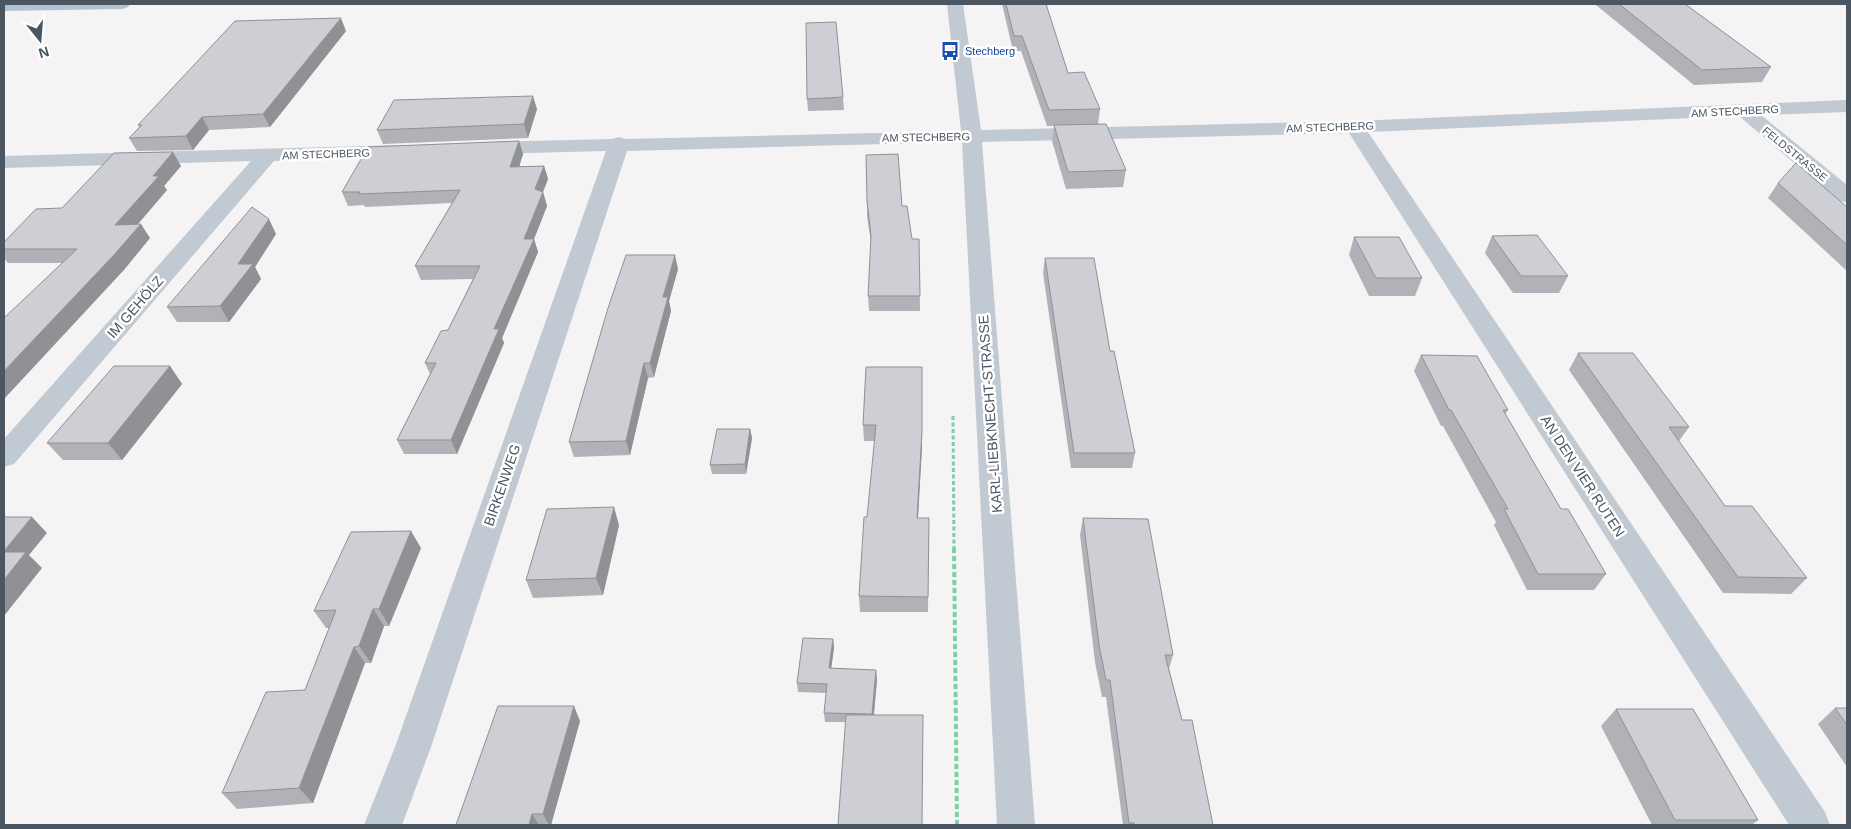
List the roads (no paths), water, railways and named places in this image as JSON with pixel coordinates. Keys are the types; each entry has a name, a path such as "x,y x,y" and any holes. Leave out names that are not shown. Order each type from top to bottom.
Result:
{"main road":[{"path":"4,6 122,4"}],"street":[{"name":"KARL-LIEBKNECHT-STRASSE","path":"956,4 972,136 1016,825"},
{"name":"AM STECHBERG","path":"462,149 1355,127 1847,106"},
{"name":"FELDSTRASSE","path":"1744,111 1847,196"},
{"name":"AN DEN VIER RUTEN","path":"1355,127 1811,825"},
{"name":"BIRKENWEG","path":"383,825 413,747 619,144"},
{"name":"AM STECHBERG","path":"4,162 267,156 423,150"},
{"name":"IM GEHÖLZ","path":"4,457 267,156"}],"place":[{"name":"Stechberg","path":"950,51"}]}
